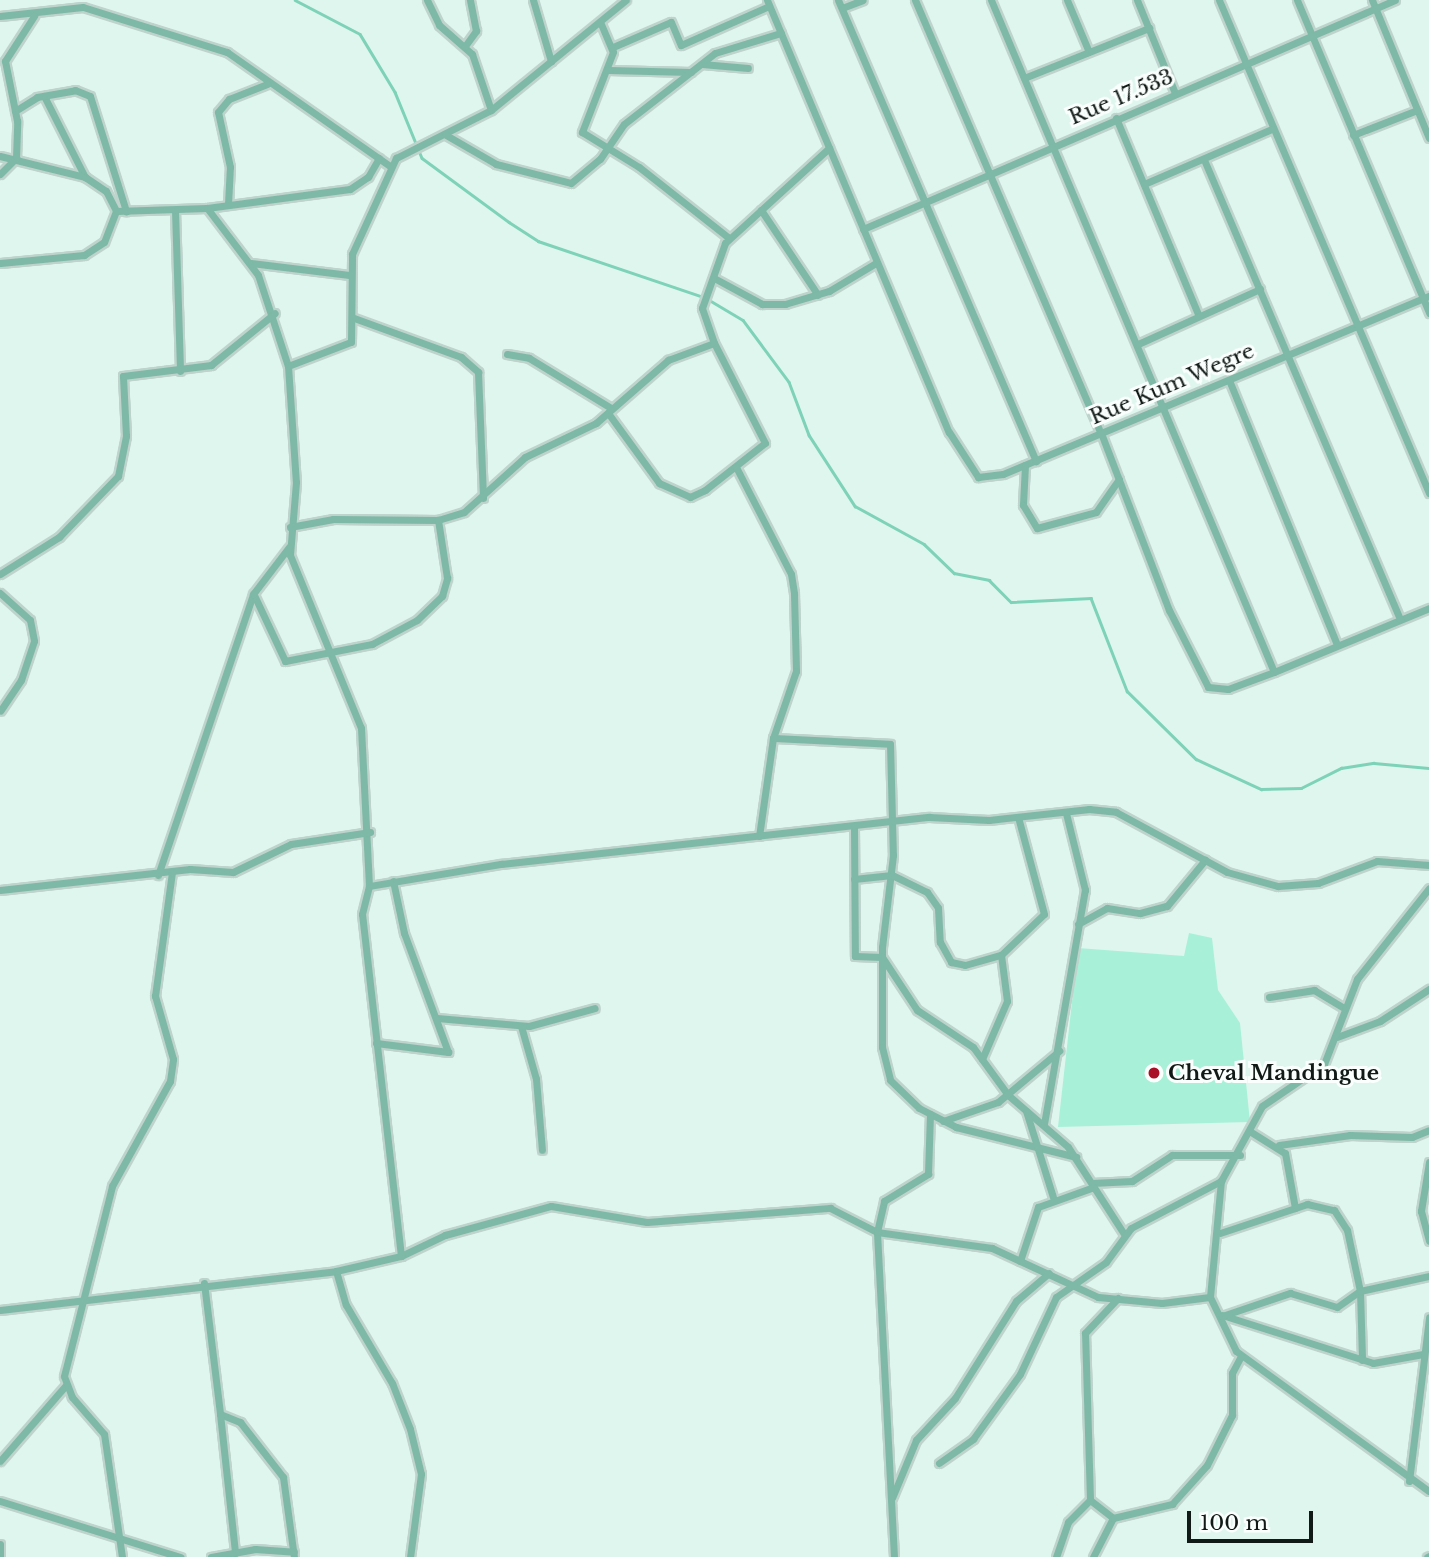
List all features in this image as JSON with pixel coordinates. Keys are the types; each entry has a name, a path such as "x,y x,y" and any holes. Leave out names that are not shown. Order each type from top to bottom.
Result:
{"street":[{"path":"427,0 439,25 464,46 491,110"},
{"path":"464,46 476,32 470,0"},
{"path":"533,0 551,61"},
{"path":"288,366 345,349 354,318 349,275 354,245 390,166 405,151 446,135 491,110 601,24 626,0"},
{"path":"863,0 840,4 1036,461"},
{"path":"915,0 987,173 1101,433 1169,610 1208,687 1228,689 1429,608"},
{"path":"991,0 1274,672"},
{"path":"1067,0 1089,52"},
{"path":"1137,0 1175,93"},
{"path":"1219,0 1429,493"},
{"path":"1297,0 1353,135 1426,297 1429,313"},
{"path":"1372,0 1429,138"},
{"name":"Rue 17.533","path":"863,229 924,200 1395,0"},
{"path":"613,47 671,22 681,45 768,3 876,263 818,295 762,304 714,278"},
{"path":"0,16 34,16 93,9 227,52 267,84 302,101 390,166"},
{"path":"0,174 16,158 15,111 5,61 34,16"},
{"path":"601,24 613,47 608,70 582,128 607,150 639,167 729,238"},
{"path":"1024,78 1149,29"},
{"path":"446,135 496,164 566,184 607,150 624,124 724,48 781,33"},
{"path":"702,64 748,68"},
{"path":"608,70 691,72"},
{"path":"228,204 230,167 218,112 229,99 267,84"},
{"path":"15,111 44,96 75,90 90,96 126,211"},
{"path":"44,96 85,177"},
{"path":"1353,135 1417,110"},
{"path":"1116,118 1198,314"},
{"path":"1144,184 1205,162 1272,129"},
{"path":"507,355 529,358 610,410 659,483 682,495 696,495 765,443 714,343 702,308 705,294 729,238 829,148"},
{"path":"0,156 85,177 106,191 116,211 104,242 83,255 0,263"},
{"path":"116,211 207,208 349,189 368,177 379,158"},
{"path":"1205,162 1400,619"},
{"path":"207,208 251,263 275,313 288,366 296,482 289,547 329,656 361,728 370,832 369,886 360,899 401,1256"},
{"path":"175,210 180,371"},
{"path":"761,210 818,295"},
{"path":"251,263 349,275"},
{"name":"Rue Kum Wegre","path":"876,263 949,432 978,477 1036,461 1229,380 1286,353 1426,297"},
{"path":"1138,344 1198,314 1260,289"},
{"path":"0,574 59,537 118,476 127,436 123,376 180,371 223,357 275,313"},
{"path":"354,318 461,357 478,372 483,498"},
{"path":"290,527 333,519 438,520 483,498 525,457 610,410 668,360 714,343"},
{"path":"1229,380 1337,644"},
{"path":"1025,465 1023,505 1037,528 1096,512 1119,479"},
{"path":"736,467 793,583 796,671 773,738 760,836"},
{"path":"253,594 281,659 329,656 390,634 442,596 447,578 438,520"},
{"path":"158,875 253,594 289,547"},
{"path":"0,593 30,620 34,641 21,680 0,711"},
{"path":"773,738 890,744 892,875 882,957 885,1072 930,1114 942,1121 1038,1149 1076,1157"},
{"path":"369,886 891,822 1116,812 1243,878 1292,887 1377,861 1429,865"},
{"path":"1044,1124 1059,1051 1084,875 1066,813"},
{"path":"854,879 892,875 933,899 951,962 965,965 1001,955 1044,914 1018,817"},
{"path":"853,827 854,953 882,957"},
{"path":"0,890 19,883 172,872 233,872 291,844 370,832"},
{"path":"1078,924 1107,908 1140,913 1167,906 1205,860"},
{"path":"122,1557 104,1434 66,1385 64,1370 84,1305 112,1186 170,1081 173,1059 155,996 172,872"},
{"path":"376,1043 448,1052 393,881"},
{"path":"939,1463 973,1439 1020,1374 1048,1308 1072,1284 1106,1262 1124,1234 1222,1181 1240,1155 1262,1106 1316,1072 1336,1037 1342,1007 1429,888"},
{"path":"982,1059 1007,1001 1001,955"},
{"path":"882,957 911,1004 982,1059 1008,1095 1044,1124 1076,1157 1124,1234"},
{"path":"1336,1037 1380,1021 1429,989"},
{"path":"1269,997 1314,990 1342,1007"},
{"path":"437,1018 521,1026 595,1008"},
{"path":"521,1026 536,1079 542,1150"},
{"path":"942,1121 984,1110 1008,1095 1059,1051"},
{"path":"1026,1110 1053,1197"},
{"path":"894,1557 877,1233 884,1201 928,1174 930,1114"},
{"path":"1251,1132 1279,1145 1350,1135 1412,1137 1429,1130"},
{"path":"1279,1145 1291,1169 1295,1208"},
{"path":"1020,1261 1030,1218 1053,1197 1093,1185 1132,1181 1172,1155 1240,1155"},
{"path":"1429,1163 1422,1212 1429,1241"},
{"path":"1222,1181 1220,1233 1209,1269 1210,1297 1241,1356 1334,1417 1409,1481 1429,1491"},
{"path":"1220,1233 1315,1202 1342,1219 1360,1292 1362,1360"},
{"path":"0,1310 84,1305 204,1283 336,1271 401,1256 445,1235 551,1206 647,1222 821,1207 877,1233 981,1245 1072,1284 1118,1298 1161,1303 1210,1297"},
{"path":"336,1271 346,1305 385,1369 410,1429 421,1496 410,1557"},
{"path":"891,1501 916,1440 955,1398 1017,1301 1049,1273"},
{"path":"1218,1314 1290,1293 1332,1307 1360,1292 1429,1276"},
{"path":"204,1283 235,1553"},
{"path":"1056,1557 1068,1522 1090,1500 1086,1333 1118,1298"},
{"path":"1218,1314 1362,1360 1384,1363 1423,1354"},
{"path":"1409,1481 1427,1383 1423,1354 1429,1317"},
{"path":"1093,1557 1113,1518 1183,1498 1232,1415 1232,1373 1241,1356"},
{"path":"0,1461 66,1385"},
{"path":"211,1557 235,1553 294,1555 284,1478 240,1422 220,1414"},
{"path":"1090,1500 1113,1518"},
{"path":"0,1501 119,1535 180,1557"},
{"path":"0,1544 1,1557"}],"green space":[{"name":"Cheval Mandingue","path":"1189,933 1212,938 1218,990 1240,1023 1250,1122 1058,1127 1078,948 1184,956"}],"waterway":[{"path":"295,0 360,34 395,92 422,158 509,222 538,241 706,298 743,320 789,382 809,435 855,506 924,544 954,573 989,580 1011,602 1091,598 1127,691 1196,759 1261,789 1301,788 1341,768 1374,763 1429,768"}],"place":[{"name":"Cheval Mandingue","path":"1154,1073"}]}
